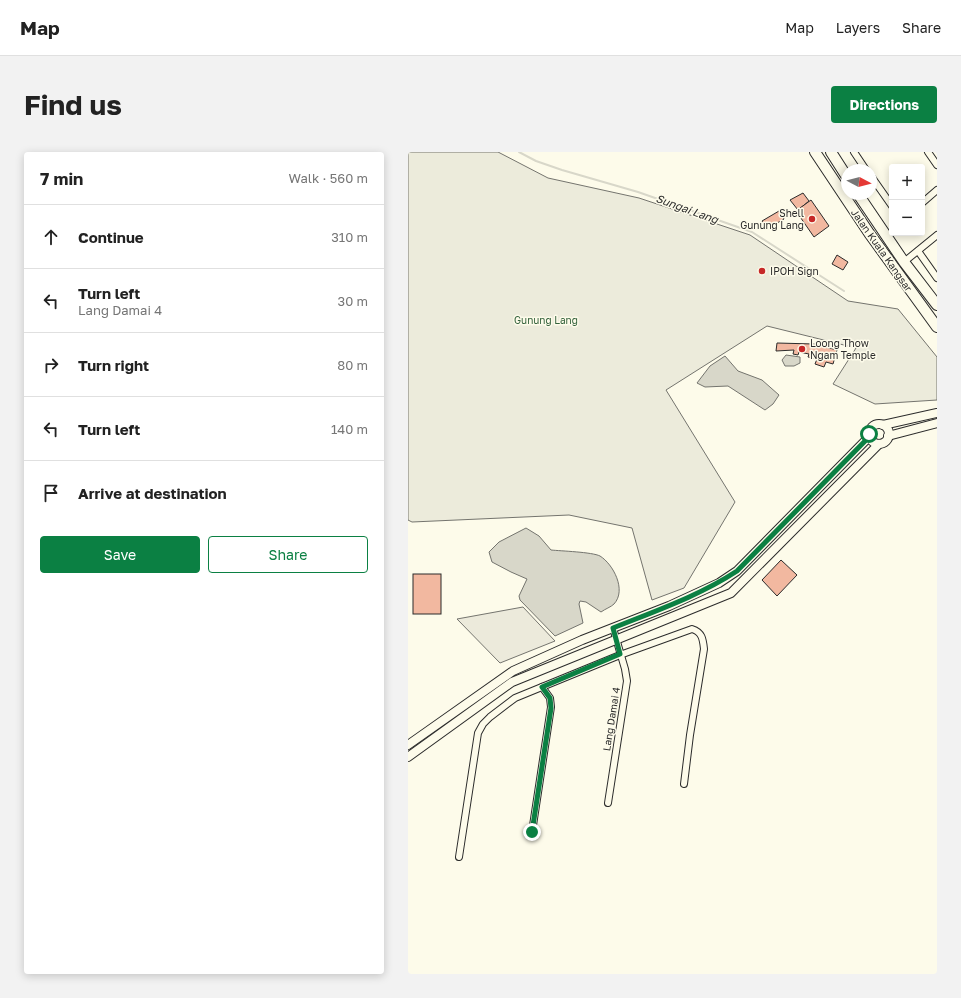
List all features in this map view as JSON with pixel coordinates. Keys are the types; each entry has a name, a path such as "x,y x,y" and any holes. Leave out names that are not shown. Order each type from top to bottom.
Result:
{"highway":[{"name":"Jalan Kuala Kangsar","path":"815,152 869,233 937,327"},
{"path":"831,152 841,168"},
{"name":"Jalan Kuala Kangsar","path":"862,200 904,262 937,305"}],"street":[{"path":"854,152 862,164"},
{"path":"931,153 937,165"},
{"path":"877,185 889,202"},
{"path":"925,200 937,190"},
{"path":"904,262 937,235"},
{"path":"918,251 937,278"},
{"path":"879,444 872,442 869,437 869,431 877,424 883,425 937,413"},
{"path":"888,436 937,423"},
{"path":"408,757 512,682 731,593 879,444 886,441 888,436 887,429 883,425"},
{"path":"408,745 504,675 582,640 690,596 719,583 737,571 869,437"},
{"name":"Lang Damai 4","path":"608,803 627,681 613,628"},
{"path":"459,857 478,733 483,724 509,702 542,687 620,654 685,630 692,629 698,631 703,638 704,648 684,784"},
{"path":"532,832 551,708 550,698 542,687"}],"green space":[{"name":"Gunung Lang","path":"408,152 498,152 548,178 639,198 750,235 848,301 898,309 937,357 937,400 875,404 833,384 856,348 767,326 666,390 735,502 684,588 652,600 632,528 569,515 412,522 408,520"}],"shaded area":[{"path":"786,355 800,357 800,363 794,366 785,366 782,360"},
{"path":"725,356 738,371 762,380 779,395 773,404 765,410 728,386 705,387 697,383 710,366"},
{"path":"526,528 539,536 551,550 596,555 605,560 614,571 619,585 618,598 614,604 601,612 586,602 580,601 579,604 583,623 555,636 520,600 519,596 527,579 492,562 489,552 499,542"},
{"path":"523,607 555,641 500,663 457,619"}],"building":[{"path":"803,193 809,201 798,210 790,200"},
{"name":"Shell Gunung Lang","path":"811,200 829,226 814,237 796,211"},
{"path":"779,211 784,219 767,229 762,221"},
{"path":"837,255 848,262 843,270 832,264"},
{"path":"777,343 814,344 837,350 833,364 826,362 824,367 815,364 817,359 808,357 809,354 799,352 798,355 793,354 794,350 776,351"},
{"path":"781,560 797,575 777,596 762,580"},
{"path":"413,574 441,574 441,614 413,614"}],"waterway":[{"name":"Sungai Lang","path":"519,152 536,161 562,170 638,192 752,232 844,291"}],"place":[{"name":"Shell Gunung Lang","path":"812,219"},
{"name":"IPOH Sign","path":"762,271"},
{"name":"Loong Thow Ngam Temple","path":"802,349"}],"route":[{"path":"532,832 551,708 550,698 542,687 620,654 613,628 668,606 719,583 737,571 869,437 869,434"}]}
